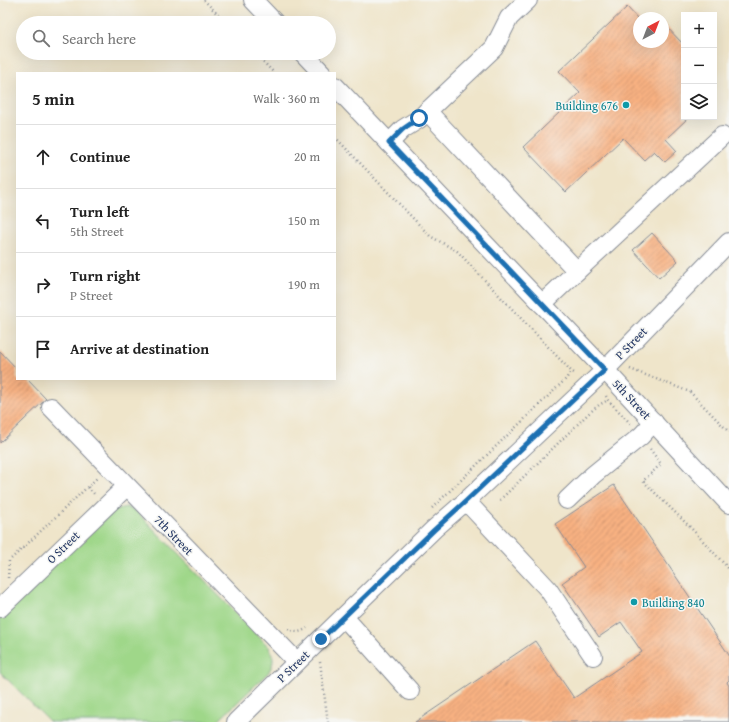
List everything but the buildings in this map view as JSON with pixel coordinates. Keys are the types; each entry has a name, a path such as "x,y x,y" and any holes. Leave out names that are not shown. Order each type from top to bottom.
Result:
{"street":[{"path":"253,0 268,16"},
{"path":"389,143 403,129 427,111 494,48 509,18 528,0"},
{"path":"310,60 321,72"},
{"name":"5th Street","path":"336,87 605,370 729,504"},
{"path":"427,111 577,271"},
{"path":"542,304 722,136"},
{"name":"P Street","path":"236,722 434,530 605,370 729,242"},
{"name":"7th Street","path":"51,407 297,662"},
{"path":"566,500 593,475 641,436 654,422"},
{"name":"O Street","path":"0,608 127,486"},
{"path":"466,501 548,589 593,656"},
{"path":"344,617 410,691"}],"path":[{"path":"204,0 219,16"},
{"path":"262,60 273,72"},
{"path":"336,138 430,236 457,251 573,372 428,512"},
{"path":"630,369 690,392 729,432"},
{"path":"606,396 641,436 661,464 643,481 691,528 729,569"},
{"path":"500,500 588,414 608,400"},
{"path":"5,581 8,578 10,561 108,467"},
{"path":"288,628 299,632 309,626"},
{"path":"320,662 328,722"}],"green space":[{"path":"126,507 136,511 269,647 272,654 272,666 268,673 217,722 50,722 0,672 0,615 114,510"}],"place":[{"name":"Building 676","path":"626,105"},
{"name":"Building 840","path":"634,602"}],"route":[{"path":"321,639 434,530 605,370 389,143 403,129 419,118"}]}
